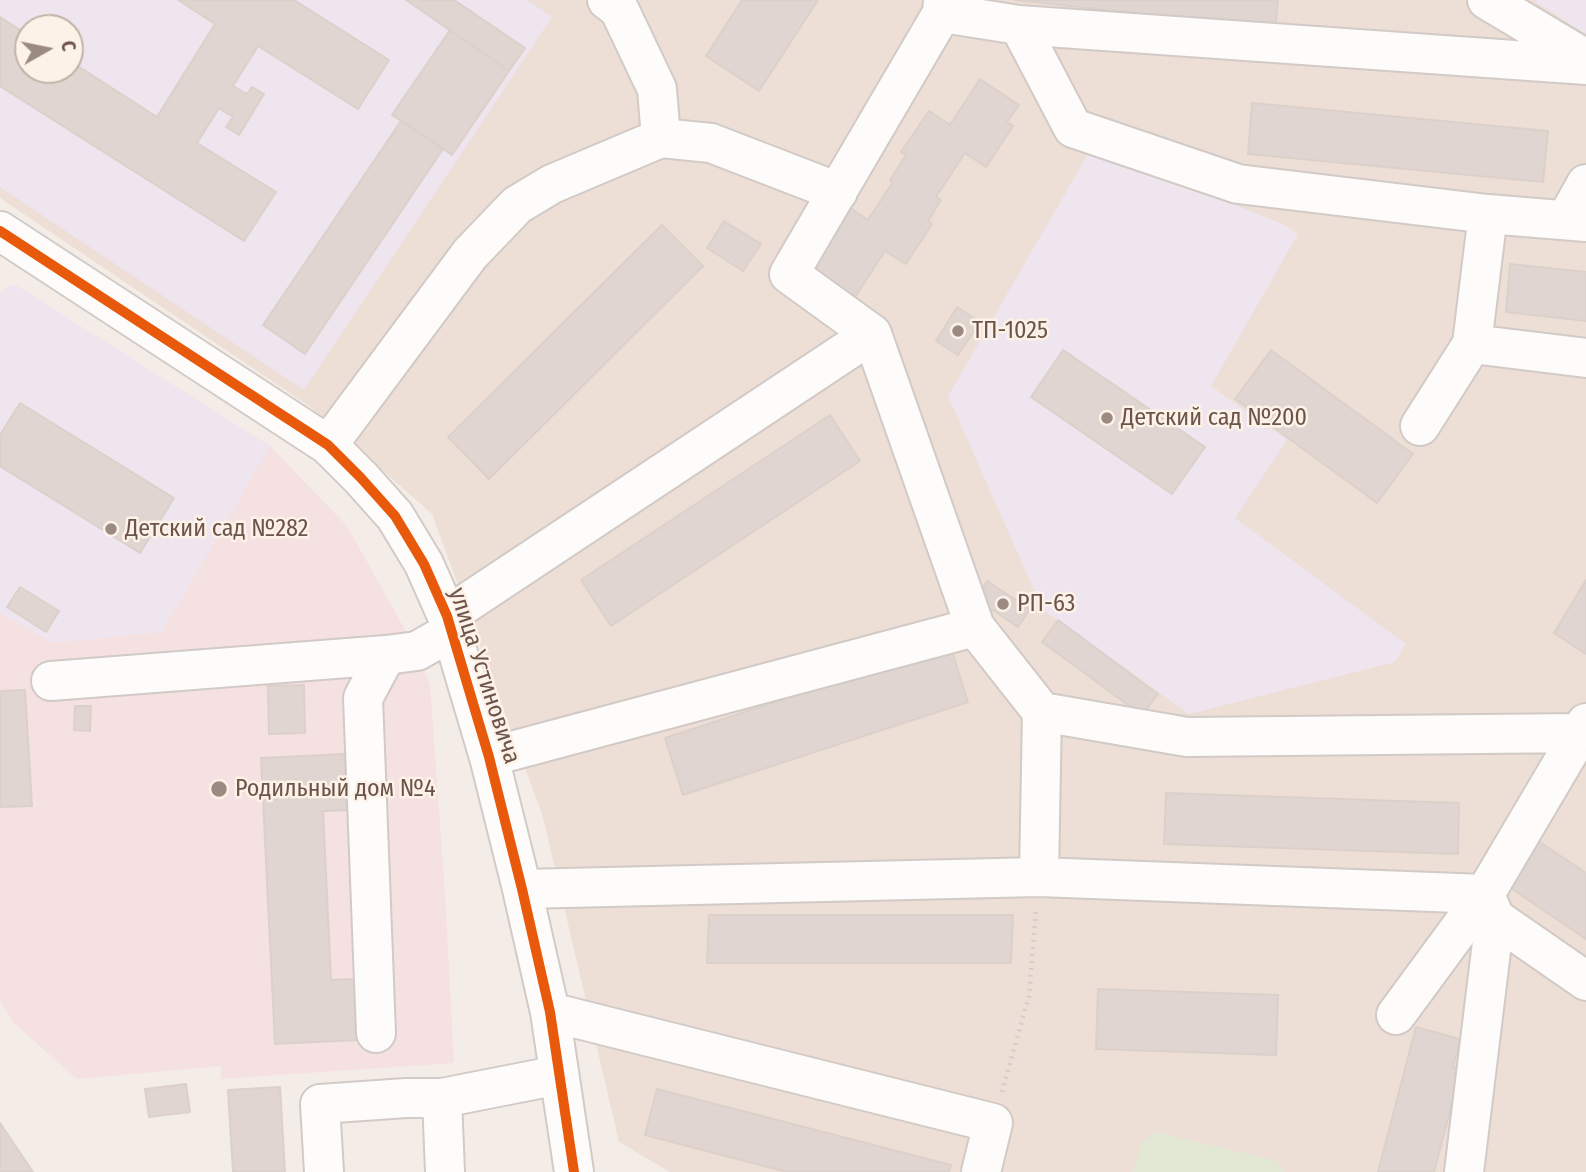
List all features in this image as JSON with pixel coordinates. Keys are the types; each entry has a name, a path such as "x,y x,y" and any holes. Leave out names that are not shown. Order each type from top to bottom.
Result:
{"street":[{"path":"607,0 620,9 657,89 661,138"},
{"path":"1487,0 1586,59"},
{"path":"1038,877 1042,712 975,627 872,334 789,274 942,6 1019,24 1586,65"},
{"path":"1019,24 1073,128 1238,184 1488,214 1576,221 1586,184"},
{"path":"328,445 470,254 517,205 552,184 661,138 711,143 838,192"},
{"path":"1420,426 1472,344 1488,214"},
{"name":"улица Устиновича","path":"0,231 328,445 395,516 424,564 450,624 489,757 550,1012 574,1172"},
{"path":"51,681 417,651 450,624 872,334"},
{"path":"1472,344 1586,358"},
{"path":"489,757 975,627"},
{"path":"376,1033 363,698 386,655"},
{"path":"1042,712 1187,737 1582,728 1490,906 1396,1015"},
{"path":"522,889 1038,877 1490,906 1586,981"},
{"path":"1464,1172 1490,906"},
{"path":"550,1012 993,1123 981,1172"},
{"path":"324,1172 320,1104 442,1098 559,1075"},
{"path":"442,1098 445,1172"}],"path":[{"path":"993,1123 1028,996 1038,877"}],"shaded area":[{"path":"0,0 1586,0 1586,1172 670,1172 619,1142 543,817 432,514 309,406 0,198"},
{"path":"0,0 527,0 552,17 304,390 0,187"},
{"path":"1533,0 1586,0 1586,34"},
{"name":"Детский сад №200","path":"1088,154 1212,196 1285,225 1298,234 1211,386 1287,440 1235,518 1406,644 1395,662 1189,714 1043,610 948,396"},
{"name":"Детский сад №282","path":"16,285 270,446 162,632 52,643 0,613 0,293 6,287"},
{"name":"Родильный дом №4","path":"270,446 347,526 417,651 430,685 454,1063 221,1079 221,1066 77,1079 14,1023 0,1001 0,613 52,643 162,632"}],"green space":[{"path":"1156,1132 1277,1161 1284,1172 1134,1172 1140,1144"}],"building":[{"path":"178,0 294,0 389,60 358,109 258,46 233,86 247,94 252,87 264,94 239,135 226,127 233,117 219,108 197,143 276,192 244,241 0,86 0,17 14,26 14,84 84,84 84,70 157,117 215,24"},
{"path":"406,0 454,0 525,48 509,71"},
{"path":"742,0 818,0 759,91 706,56"},
{"path":"1015,0 1278,0 1275,28"},
{"path":"450,30 509,71 452,155 392,115"},
{"path":"980,79 1019,105 1007,122 1013,126 986,167 965,153 936,197 941,200 928,221 932,224 906,264 885,251 855,297 809,268 849,207 868,220 893,182 890,180 906,155 901,152 929,111 950,125"},
{"path":"1252,103 1548,131 1543,182 1248,154"},
{"path":"401,121 443,149 305,354 263,325"},
{"path":"724,221 761,244 743,271 707,248"},
{"path":"662,225 703,266 489,479 448,437"},
{"path":"1510,264 1586,272 1586,321 1506,312"},
{"name":"ТП-1025","path":"957,307 980,322 958,355 936,341"},
{"path":"1063,350 1205,447 1172,494 1031,397"},
{"path":"1271,350 1413,454 1377,503 1235,399"},
{"path":"20,403 174,498 140,553 0,466 0,435"},
{"path":"830,415 860,461 611,626 581,580"},
{"path":"1586,580 1586,654 1554,633"},
{"name":"РП-63","path":"987,581 1030,609 1018,627 976,599"},
{"path":"20,587 59,611 46,632 7,607"},
{"path":"1058,620 1158,694 1142,715 1042,642"},
{"path":"950,645 968,702 683,795 665,738"},
{"path":"304,685 305,733 269,734 268,686"},
{"path":"25,690 32,806 0,807 0,691"},
{"path":"75,706 91,706 90,731 74,730"},
{"path":"344,754 347,810 323,811 331,980 355,979 358,1040 275,1044 261,758"},
{"path":"1166,793 1459,803 1458,854 1164,844"},
{"path":"1538,841 1586,873 1586,939 1509,887"},
{"path":"709,915 1013,915 1011,963 707,963"},
{"path":"1098,989 1278,995 1276,1055 1096,1049"},
{"path":"1416,1027 1460,1039 1453,1067 1461,1069 1434,1172 1378,1172"},
{"path":"186,1084 190,1112 149,1117 145,1089"},
{"path":"280,1087 285,1172 233,1172 228,1090"},
{"path":"657,1089 951,1165 949,1172 787,1172 645,1135"},
{"path":"0,1123 33,1172 0,1172"}],"cycle path":[{"path":"0,231 328,445 395,516 424,564 447,616 489,757 550,1012 574,1172"}],"place":[{"name":"ТП-1025","path":"958,331"},
{"name":"Детский сад №200","path":"1107,418"},
{"name":"Детский сад №282","path":"111,529"},
{"name":"РП-63","path":"1003,604"},
{"name":"Родильный дом №4","path":"219,789"}]}
